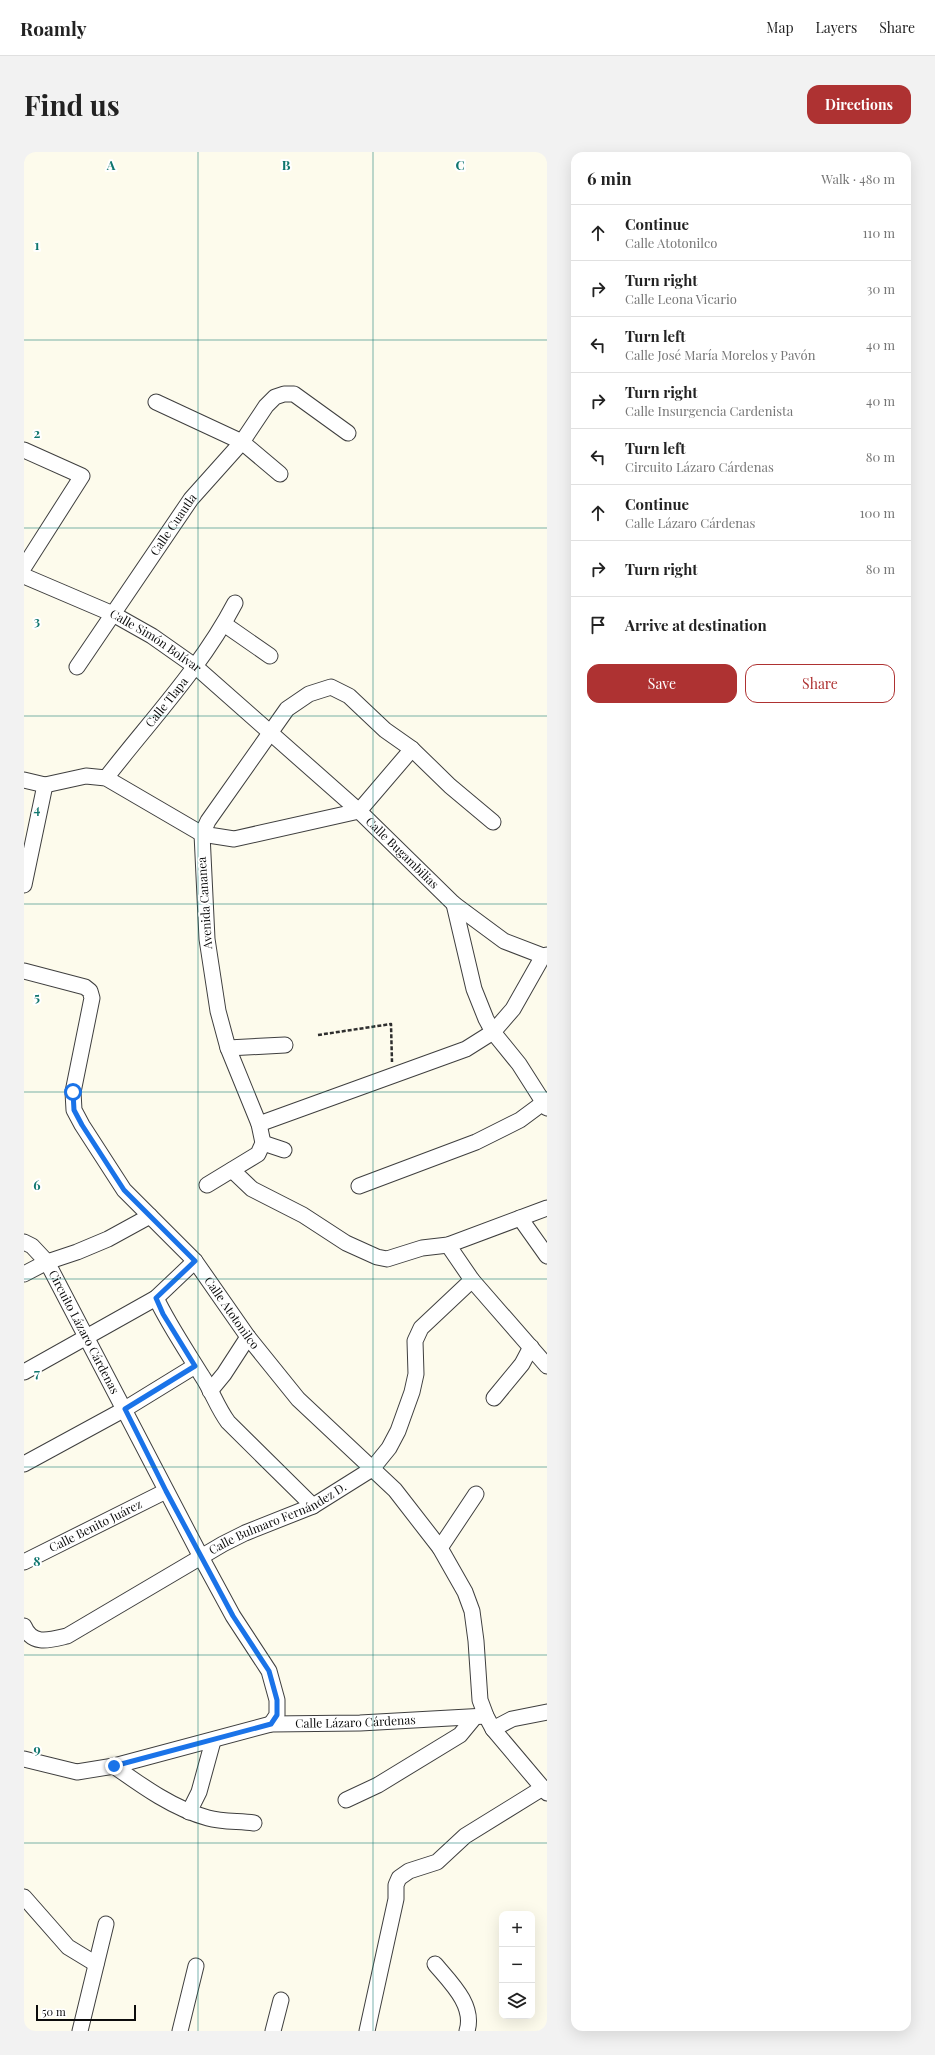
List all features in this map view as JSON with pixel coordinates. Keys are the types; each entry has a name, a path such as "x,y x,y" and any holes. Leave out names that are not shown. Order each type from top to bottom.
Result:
{"street":[{"name":"Calle Cuautla","path":"78,667 191,499 242,442 266,406 276,397 284,394 294,394 348,433"},
{"path":"156,402 242,442 280,474"},
{"path":"24,450 82,476 24,567"},
{"name":"Calle Simón Bolívar","path":"24,576 113,614 152,636 196,667 270,732"},
{"name":"Calle Tlapa","path":"106,778 144,729 196,667 224,624 235,603"},
{"path":"224,624 270,656"},
{"name":"Avenida Cananea","path":"263,1143 259,1124 228,1048 218,1011 206,932 202,834 208,821 287,709 309,694 331,687 349,696 386,730 412,749"},
{"name":"Calle Bugambilias","path":"270,732 359,811 454,904 504,940 545,956"},
{"path":"24,780 45,785 86,776 106,778 202,834 234,839 359,811 412,749 493,822"},
{"path":"24,885 45,785"},
{"path":"359,1186 476,1142 520,1120 546,1104 519,1064 493,1032 474,989 454,904"},
{"path":"259,1124 466,1049 493,1032 513,1009 545,956"},
{"name":"Calle Atotonilco","path":"24,971 85,987 90,991 92,998 73,1092 74,1110 124,1190 195,1261 248,1337 298,1399 395,1490 440,1548 465,1592 472,1611 476,1641 480,1700 484,1721"},
{"path":"228,1048 285,1045"},
{"path":"208,1185 258,1154 263,1143 284,1150"},
{"path":"232,1170 252,1189 303,1215 346,1243 376,1257 386,1259 422,1248 448,1245 547,1208"},
{"path":"24,1274 46,1262 77,1252 108,1239 150,1216"},
{"path":"520,1218 547,1256"},
{"name":"Circuito Lázaro Cárdenas","path":"24,1242 32,1246 46,1262 125,1409 166,1491 201,1556"},
{"path":"448,1245 472,1280 547,1366"},
{"path":"24,1372 156,1298 195,1261"},
{"name":"Calle Bulmaro Fernández D.","path":"24,1626 26,1632 34,1639 46,1641 67,1636 201,1556 245,1533 313,1506 372,1469 389,1448 398,1431 412,1392 416,1374 415,1341 421,1328 472,1280"},
{"path":"156,1298 163,1314 195,1366 218,1408 228,1422 313,1506"},
{"path":"210,1392 224,1374 248,1337"},
{"path":"494,1398 522,1364 531,1348"},
{"path":"24,1464 125,1409 195,1366"},
{"name":"Calle Benito Juárez","path":"24,1562 166,1491"},
{"path":"440,1548 476,1494"},
{"path":"201,1556 233,1616 269,1671 277,1700 277,1715 271,1724"},
{"path":"346,1800 378,1785 484,1721 512,1719 547,1712"},
{"path":"367,2031 396,1900 396,1885 399,1878 409,1871 427,1867 437,1862 465,1836 544,1791 484,1721"},
{"name":"Calle Lázaro Cárdenas","path":"24,1759 77,1772 114,1766 213,1741 271,1724 484,1721"},
{"path":"189,1812 198,1792 213,1741"},
{"path":"114,1766 138,1783 189,1812 209,1819 254,1823"},
{"path":"24,1897 68,1947 96,1964"},
{"path":"80,2031 106,1924"},
{"path":"435,1964 457,1990 465,2006 470,2022 467,2031"},
{"path":"180,2031 196,1966"},
{"path":"273,2031 281,2000"}],"path":[{"path":"318,1035 391,1024 390,1049 394,1075"}],"route":[{"path":"73,1092 74,1110 124,1190 195,1261 175,1282 156,1298 163,1314 195,1366 125,1409 166,1491 233,1616 269,1671 277,1700 277,1715 271,1724 213,1741 114,1766"}]}
